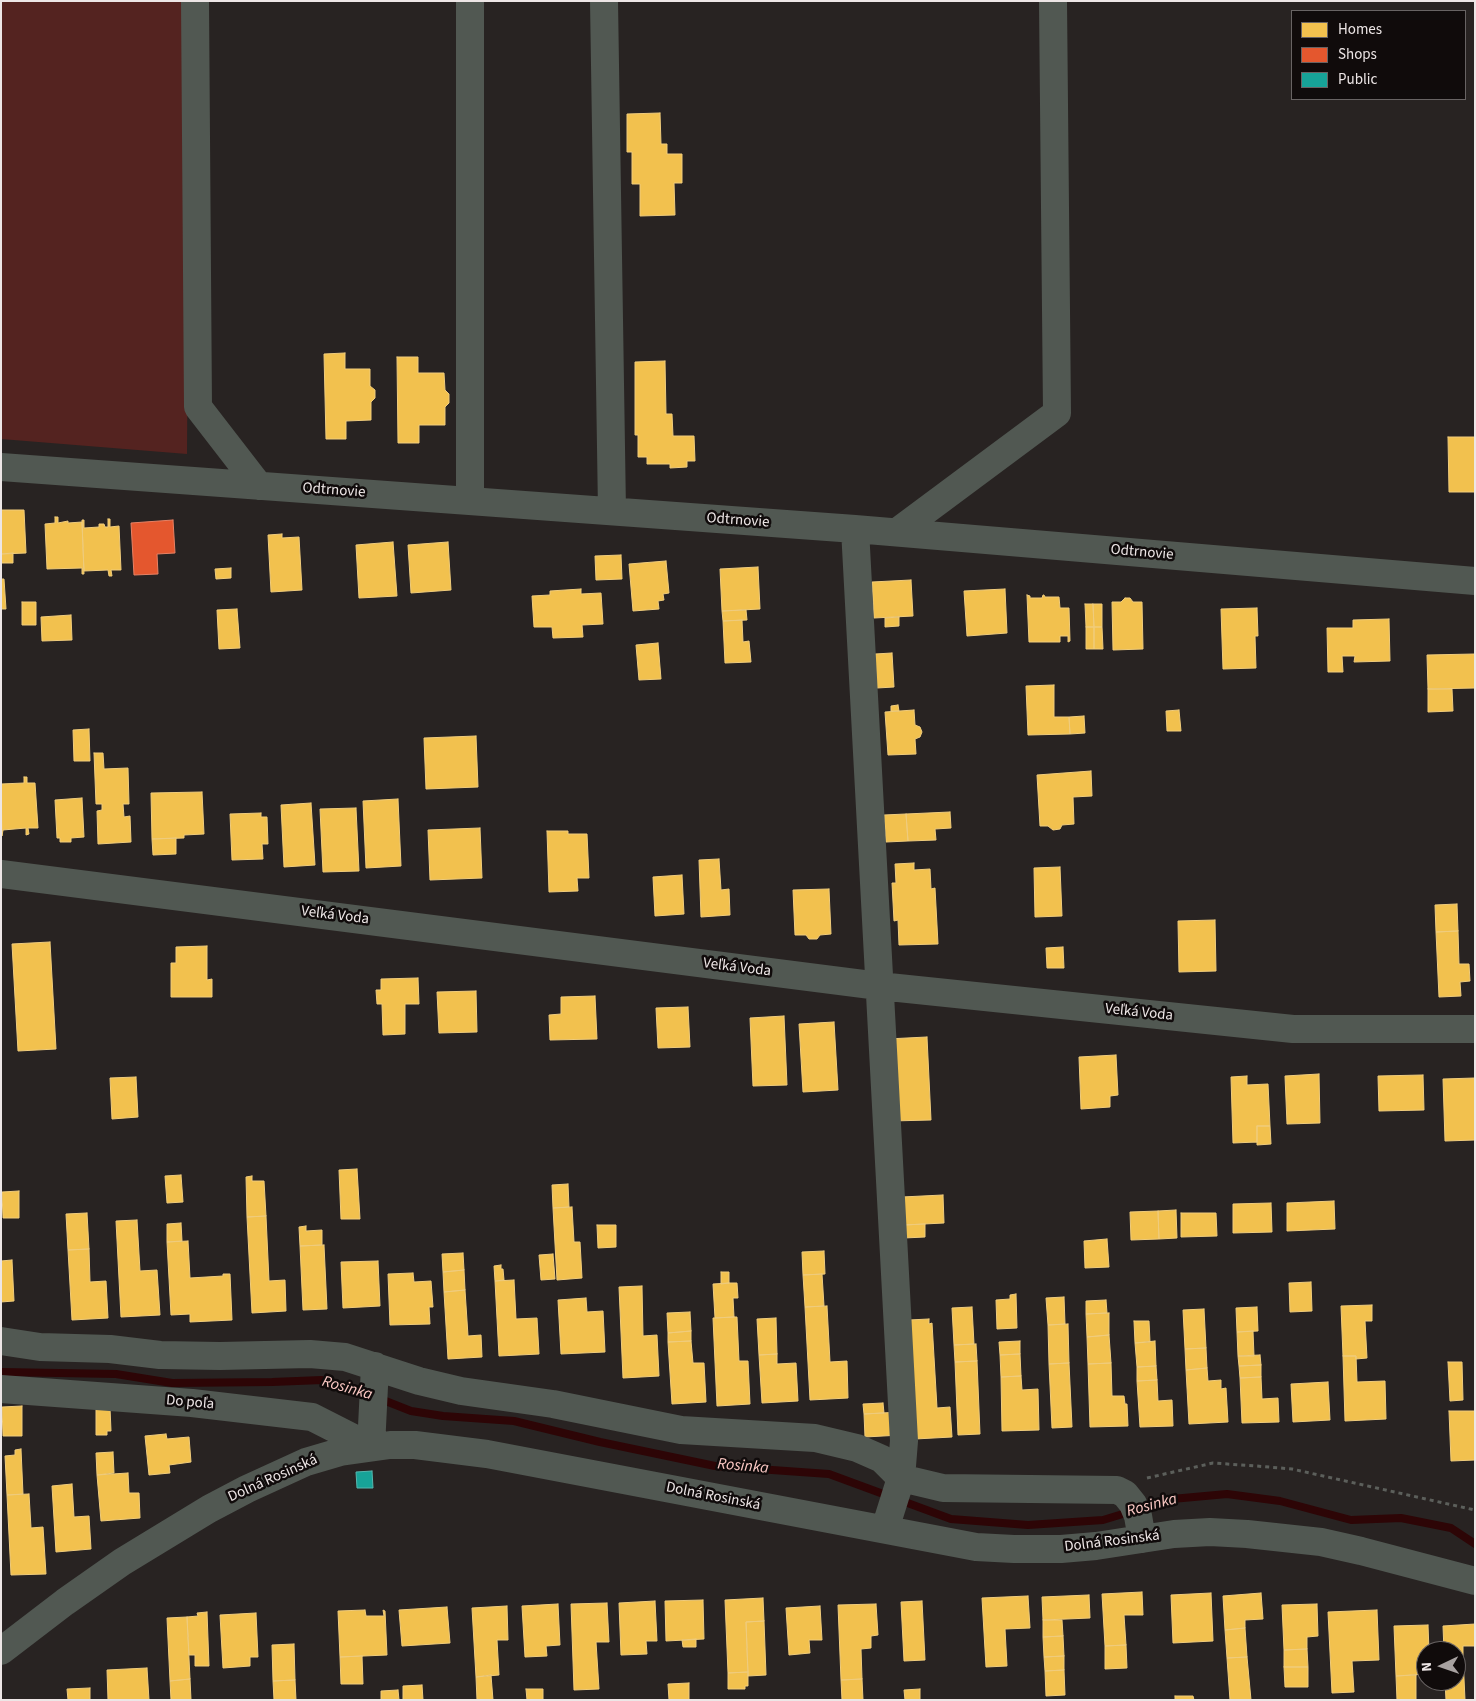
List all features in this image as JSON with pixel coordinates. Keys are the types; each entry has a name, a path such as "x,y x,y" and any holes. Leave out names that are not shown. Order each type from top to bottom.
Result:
{"street":[{"path":"195,1 198,407 259,486"},
{"path":"470,1 470,501"},
{"path":"604,1 612,512"},
{"path":"896,532 1057,413 1053,1"},
{"name":"Odtrnovie","path":"1,467 896,532 1475,581"},
{"path":"855,529 904,1442 893,1501"},
{"name":"Veľká Voda","path":"1,874 879,986 1293,1029 1475,1028"},
{"path":"1,1341 40,1347 110,1348 160,1355 310,1354 345,1357 374,1384 419,1382 461,1391 553,1404 681,1430 815,1438 857,1448 882,1459 893,1501"},
{"path":"371,1447 374,1384"},
{"name":"Do poľa","path":"1,1388 192,1403 312,1417 371,1447"},
{"name":"Dolná Rosinská","path":"1,1651 65,1602 122,1562 209,1509 306,1462 340,1452 371,1447 415,1445 893,1501 976,1547 1061,1549 1096,1546 1135,1513 1174,1534 1210,1532 1321,1542 1475,1581"},
{"path":"893,1501 943,1488 1109,1489 1118,1490 1135,1513"}],"path":[{"path":"1135,1513 1138,1480 1213,1463 1292,1470 1475,1510"}],"shaded area":[{"path":"1,1 190,1 187,454 1,439"}],"building: Homes":[{"path":"660,113 661,144 667,144 667,154 682,154 682,183 674,183 675,215 640,216 640,184 632,184 632,152 627,152 627,114"},
{"path":"345,353 345,369 370,369 370,386 375,390 375,398 371,402 371,420 346,421 346,439 326,439 324,354"},
{"path":"397,357 418,357 418,373 444,373 445,390 449,394 449,403 445,407 445,425 419,425 419,443 398,443"},
{"path":"665,361 666,414 672,414 673,436 694,436 695,461 687,461 687,467 670,468 670,464 647,464 647,457 638,457 638,435 635,435 635,362"},
{"path":"1448,437 1475,437 1475,492 1449,492"},
{"path":"1,510 24,510 26,553 1,554"},
{"path":"55,517 58,517 58,523 68,521 68,523 82,522 84,574 82,574 82,568 47,569 45,524 55,523"},
{"path":"108,519 110,519 110,527 119,526 121,570 111,570 112,576 109,576 108,570 84,571 82,520 84,520 84,528 99,527 99,524 104,524 105,527 108,527"},
{"path":"282,534 282,538 299,537 302,590 271,592 268,535"},
{"path":"393,542 397,596 359,598 356,545"},
{"path":"448,542 451,590 411,593 408,545"},
{"path":"13,553 13,563 1,563 1,554"},
{"path":"621,555 622,579 596,580 595,556"},
{"path":"666,561 669,593 663,594 664,600 658,601 659,609 633,611 629,564"},
{"path":"758,567 760,609 722,611 720,569"},
{"path":"231,568 231,578 216,579 215,569"},
{"path":"1,579 4,579 6,609 1,609"},
{"path":"911,580 913,616 874,618 872,582"},
{"path":"581,589 581,594 601,593 603,624 582,625 583,637 553,638 552,627 534,627 532,596 550,595 550,591"},
{"path":"1005,589 1007,633 967,636 964,591"},
{"path":"1027,595 1030,598 1042,598 1043,595 1045,597 1059,597 1060,608 1069,608 1070,641 1068,642 1068,636 1060,636 1060,642 1029,642"},
{"path":"1125,598 1130,598 1133,602 1142,602 1143,649 1113,650 1112,602 1121,602"},
{"path":"22,602 36,602 36,625 22,625"},
{"path":"1085,604 1093,604 1094,627 1086,627"},
{"path":"1093,604 1102,604 1102,627 1094,627"},
{"path":"1257,608 1258,636 1255,636 1256,668 1223,669 1221,609"},
{"path":"237,609 240,648 219,649 217,610"},
{"path":"746,610 747,620 723,621 722,611"},
{"path":"71,615 72,640 42,641 41,617"},
{"path":"899,617 899,626 885,627 885,618"},
{"path":"1389,619 1390,661 1354,662 1355,656 1342,656 1343,672 1328,672 1327,628 1353,628 1353,620"},
{"path":"742,620 743,642 749,641 751,662 725,663 723,621"},
{"path":"1086,627 1094,627 1094,649 1086,649"},
{"path":"1094,627 1102,627 1103,649 1094,649"},
{"path":"658,643 661,679 639,680 636,645"},
{"path":"892,653 894,687 877,688 875,654"},
{"path":"1475,654 1475,688 1428,689 1427,655"},
{"path":"1054,685 1054,717 1069,717 1070,734 1028,735 1026,686"},
{"path":"1428,689 1452,689 1453,711 1428,712"},
{"path":"898,705 899,711 891,711 891,706"},
{"path":"914,710 915,725 920,727 922,732 920,737 915,739 916,754 888,755 885,712"},
{"path":"1179,710 1181,731 1167,731 1166,711"},
{"path":"1084,716 1085,733 1070,734 1069,717"},
{"path":"89,729 90,761 74,761 73,730"},
{"path":"476,736 478,787 426,789 424,738"},
{"path":"94,753 103,753 104,769 128,768 129,804 123,804 124,817 130,816 131,842 98,844 97,811 102,810 102,804 96,804"},
{"path":"1091,771 1092,796 1073,797 1074,824 1062,825 1060,829 1053,830 1048,826 1040,826 1037,775"},
{"path":"24,777 27,777 27,783 35,783 38,828 28,828 29,834 26,835 26,828 3,830 2,836 1,784 24,783"},
{"path":"202,792 204,834 184,835 184,838 152,839 151,793"},
{"path":"82,798 84,837 71,838 71,842 60,842 60,838 57,838 55,800"},
{"path":"398,799 401,866 366,868 363,801"},
{"path":"311,803 315,865 284,867 281,805"},
{"path":"356,808 359,871 323,872 320,809"},
{"path":"950,812 951,828 935,829 936,840 908,841 906,814"},
{"path":"261,813 261,817 267,817 268,844 262,844 263,859 232,860 230,814"},
{"path":"906,814 908,841 886,842 884,815"},
{"path":"480,828 482,878 430,880 428,830"},
{"path":"547,831 568,831 568,834 587,834 589,878 577,878 578,891 549,892"},
{"path":"176,838 176,854 153,855 152,839"},
{"path":"719,859 721,890 729,889 730,915 701,917 699,860"},
{"path":"914,863 914,870 930,869 931,889 935,888 938,944 899,945 898,920 894,921 892,883 896,883 895,864"},
{"path":"1060,867 1062,916 1035,917 1034,868"},
{"path":"682,875 684,914 655,916 653,877"},
{"path":"829,889 831,934 820,935 817,939 809,939 806,935 795,935 793,890"},
{"path":"1457,904 1458,931 1436,932 1435,905"},
{"path":"1215,920 1216,971 1179,972 1178,921"},
{"path":"1458,931 1459,964 1469,964 1470,981 1460,982 1461,996 1439,997 1436,932"},
{"path":"50,942 56,1049 18,1051 12,944"},
{"path":"207,946 207,980 212,979 212,997 171,997 171,963 176,963 176,947"},
{"path":"1063,947 1064,968 1047,968 1046,948"},
{"path":"418,978 419,1004 405,1004 405,1034 383,1035 382,1004 377,1004 376,990 381,990 381,979"},
{"path":"476,991 477,1032 439,1033 437,992"},
{"path":"595,996 597,1039 550,1040 549,1015 561,1014 561,997"},
{"path":"688,1007 690,1047 658,1048 656,1008"},
{"path":"784,1016 787,1085 753,1086 750,1018"},
{"path":"834,1022 838,1090 803,1092 799,1024"},
{"path":"927,1037 931,1120 891,1121 887,1039"},
{"path":"1116,1055 1118,1095 1110,1096 1110,1107 1081,1109 1079,1057"},
{"path":"1319,1074 1320,1123 1287,1124 1285,1076"},
{"path":"1423,1075 1424,1110 1379,1111 1378,1076"},
{"path":"1247,1076 1247,1085 1268,1084 1270,1126 1257,1126 1257,1142 1233,1143 1231,1077"},
{"path":"136,1077 138,1117 112,1119 110,1078"},
{"path":"1475,1078 1475,1140 1445,1141 1443,1079"},
{"path":"1257,1126 1270,1126 1271,1144 1257,1145"},
{"path":"357,1169 360,1219 341,1219 339,1170"},
{"path":"181,1175 183,1202 167,1203 165,1176"},
{"path":"252,1176 252,1181 264,1181 266,1216 247,1217 246,1177"},
{"path":"568,1184 569,1207 553,1208 552,1185"},
{"path":"19,1191 19,1218 3,1218 2,1192"},
{"path":"943,1195 944,1223 904,1225 902,1197"},
{"path":"1334,1201 1335,1229 1287,1231 1287,1203"},
{"path":"1271,1203 1272,1232 1233,1233 1233,1204"},
{"path":"572,1207 574,1242 580,1242 582,1278 557,1280 553,1208"},
{"path":"1176,1210 1177,1238 1159,1239 1158,1211"},
{"path":"1158,1211 1159,1239 1131,1240 1130,1212"},
{"path":"87,1213 89,1249 68,1250 66,1214"},
{"path":"1181,1213 1216,1213 1217,1236 1181,1237"},
{"path":"266,1216 269,1281 285,1280 286,1311 252,1313 247,1217"},
{"path":"137,1220 140,1271 157,1270 160,1315 121,1317 116,1221"},
{"path":"181,1223 182,1241 167,1242 167,1224"},
{"path":"925,1224 925,1237 904,1238 904,1225"},
{"path":"597,1225 616,1225 616,1247 598,1248"},
{"path":"306,1226 306,1231 322,1230 322,1245 300,1246 299,1227"},
{"path":"1107,1239 1109,1267 1085,1268 1084,1241"},
{"path":"188,1241 190,1278 230,1274 232,1320 190,1322 190,1314 171,1315 167,1242"},
{"path":"324,1245 327,1309 303,1310 300,1246"},
{"path":"89,1249 90,1282 106,1281 108,1318 72,1320 68,1250"},
{"path":"824,1251 825,1274 803,1275 802,1252"},
{"path":"463,1253 464,1270 443,1272 442,1254"},
{"path":"553,1254 555,1279 541,1280 539,1255"},
{"path":"12,1260 14,1301 1,1302 1,1261"},
{"path":"378,1261 380,1306 343,1308 341,1262"},
{"path":"501,1265 504,1280 495,1281 494,1266"},
{"path":"464,1270 465,1290 444,1292 443,1272"},
{"path":"721,1272 729,1272 729,1283 721,1284"},
{"path":"413,1273 414,1282 431,1281 433,1307 429,1307 430,1324 390,1325 388,1274"},
{"path":"822,1274 824,1306 805,1307 803,1275"},
{"path":"514,1280 516,1319 537,1318 539,1354 499,1356 495,1281"},
{"path":"1311,1282 1312,1311 1290,1312 1289,1283"},
{"path":"737,1283 738,1298 733,1298 734,1317 715,1318 713,1284"},
{"path":"642,1286 643,1336 657,1335 659,1376 623,1378 619,1287"},
{"path":"465,1290 468,1336 481,1335 482,1357 448,1359 444,1292"},
{"path":"1016,1294 1017,1328 997,1329 996,1300 1010,1299 1010,1295"},
{"path":"1064,1297 1065,1324 1048,1325 1046,1298"},
{"path":"586,1298 587,1312 603,1311 605,1352 561,1354 558,1300"},
{"path":"1106,1300 1107,1313 1086,1314 1086,1301"},
{"path":"1372,1305 1372,1321 1365,1321 1367,1358 1356,1359 1356,1356 1343,1356 1341,1306"},
{"path":"827,1306 830,1362 847,1361 848,1398 810,1400 805,1307"},
{"path":"972,1307 974,1344 954,1345 952,1308"},
{"path":"1257,1307 1258,1331 1237,1332 1236,1308"},
{"path":"1204,1309 1206,1348 1185,1349 1183,1310"},
{"path":"690,1312 691,1331 668,1333 667,1313"},
{"path":"1109,1313 1109,1335 1087,1337 1086,1314"},
{"path":"737,1317 739,1361 748,1361 750,1404 717,1406 713,1318"},
{"path":"776,1318 777,1354 759,1355 757,1319"},
{"path":"929,1319 929,1324 932,1323 937,1408 950,1407 952,1437 915,1439 909,1320"},
{"path":"1134,1321 1149,1321 1150,1342 1135,1343"},
{"path":"1068,1324 1069,1363 1049,1364 1048,1325"},
{"path":"691,1331 691,1341 668,1342 668,1333"},
{"path":"1253,1331 1254,1356 1238,1356 1237,1332"},
{"path":"1109,1335 1111,1363 1088,1364 1087,1337"},
{"path":"691,1341 693,1363 704,1363 706,1402 672,1404 668,1342"},
{"path":"1020,1341 1020,1354 1000,1355 999,1342"},
{"path":"1155,1341 1156,1366 1137,1367 1135,1343"},
{"path":"976,1344 977,1361 955,1362 954,1345"},
{"path":"1206,1348 1207,1368 1186,1370 1185,1349"},
{"path":"777,1354 777,1364 796,1363 798,1401 762,1403 759,1355"},
{"path":"1020,1354 1021,1376 1001,1377 1000,1355"},
{"path":"1260,1355 1261,1365 1239,1366 1238,1356"},
{"path":"1343,1356 1356,1356 1357,1382 1385,1381 1386,1419 1345,1421"},
{"path":"977,1361 980,1434 958,1435 955,1362"},
{"path":"1448,1362 1462,1362 1463,1400 1450,1401"},
{"path":"1069,1363 1072,1427 1052,1428 1049,1364"},
{"path":"1111,1363 1112,1396 1124,1396 1125,1404 1127,1404 1128,1426 1090,1427 1088,1364"},
{"path":"1261,1365 1261,1377 1240,1378 1239,1366"},
{"path":"1156,1366 1157,1380 1137,1381 1137,1367"},
{"path":"1207,1368 1208,1381 1221,1380 1221,1389 1226,1388 1228,1422 1189,1424 1186,1370"},
{"path":"1021,1376 1022,1390 1038,1389 1039,1430 1002,1431 1001,1377"},
{"path":"1261,1377 1262,1399 1278,1398 1279,1422 1242,1423 1240,1378"},
{"path":"1157,1380 1158,1401 1172,1400 1173,1426 1140,1427 1137,1381"},
{"path":"1328,1382 1330,1420 1293,1422 1291,1384"},
{"path":"883,1403 884,1413 864,1414 863,1404"},
{"path":"22,1406 22,1436 3,1436 2,1407"},
{"path":"96,1408 110,1408 111,1431 107,1431 107,1435 96,1435"},
{"path":"1449,1411 1475,1411 1475,1460 1451,1461"},
{"path":"900,1412 901,1435 865,1437 864,1414"},
{"path":"166,1434 167,1439 189,1437 191,1462 169,1465 170,1473 149,1475 145,1436"},
{"path":"21,1449 23,1494 7,1495 5,1456 15,1455 15,1450"},
{"path":"113,1452 114,1473 97,1475 96,1453"},
{"path":"128,1473 129,1493 139,1493 140,1518 101,1521 97,1475"},
{"path":"72,1484 74,1517 89,1516 91,1549 56,1552 52,1486"},
{"path":"29,1494 31,1528 43,1527 46,1574 11,1575 7,1495"},
{"path":"1142,1592 1143,1615 1124,1615 1126,1645 1105,1646 1102,1594"},
{"path":"1211,1593 1213,1641 1173,1643 1171,1595"},
{"path":"1261,1593 1263,1619 1245,1620 1245,1628 1225,1630 1223,1596"},
{"path":"1089,1595 1090,1618 1043,1620 1042,1597"},
{"path":"1028,1596 1030,1628 1005,1629 1007,1666 986,1667 982,1598"},
{"path":"763,1598 764,1621 746,1622 748,1672 728,1673 725,1600"},
{"path":"703,1600 704,1639 666,1641 665,1601"},
{"path":"655,1601 657,1641 646,1641 647,1654 621,1655 619,1603"},
{"path":"922,1601 925,1660 904,1661 901,1602"},
{"path":"607,1603 609,1642 596,1642 599,1689 574,1690 571,1604"},
{"path":"558,1604 560,1645 546,1646 547,1656 525,1657 522,1606"},
{"path":"876,1604 878,1635 871,1636 871,1648 861,1649 862,1679 841,1680 838,1605"},
{"path":"1317,1604 1318,1636 1307,1637 1307,1649 1284,1650 1282,1605"},
{"path":"507,1606 508,1640 497,1640 499,1675 476,1677 472,1608"},
{"path":"820,1606 822,1640 809,1640 810,1653 789,1655 786,1608"},
{"path":"447,1607 450,1643 402,1646 399,1610"},
{"path":"365,1610 366,1616 384,1616 383,1610 385,1611 387,1655 340,1657 338,1611"},
{"path":"1377,1610 1379,1660 1352,1661 1354,1692 1332,1693 1328,1612"},
{"path":"207,1612 209,1666 195,1666 195,1655 189,1655 187,1617 198,1616 197,1613"},
{"path":"256,1613 258,1657 250,1657 250,1666 223,1668 220,1615"},
{"path":"187,1617 190,1679 170,1681 167,1618"},
{"path":"1043,1620 1062,1620 1063,1636 1043,1637"},
{"path":"764,1621 766,1675 748,1676 746,1622"},
{"path":"1475,1624 1475,1646 1466,1646 1466,1641 1444,1641 1443,1626"},
{"path":"1428,1625 1429,1641 1416,1641 1416,1675 1396,1676 1394,1626"},
{"path":"1245,1628 1247,1657 1227,1658 1225,1630"},
{"path":"1063,1636 1064,1656 1044,1657 1043,1637"},
{"path":"696,1639 696,1647 683,1647 682,1640"},
{"path":"294,1644 295,1680 273,1681 272,1645"},
{"path":"1126,1645 1127,1668 1105,1669 1105,1646"},
{"path":"1307,1649 1308,1667 1284,1667 1284,1650"},
{"path":"362,1656 363,1684 341,1684 340,1657"},
{"path":"1064,1656 1064,1670 1045,1671 1044,1657"},
{"path":"1247,1657 1251,1700 1230,1700 1227,1658"},
{"path":"1284,1667 1308,1667 1308,1687 1285,1687"},
{"path":"147,1668 149,1700 108,1700 107,1670"},
{"path":"1064,1670 1065,1695 1046,1696 1045,1671"},
{"path":"748,1672 748,1686 745,1686 745,1689 728,1689 728,1673"},
{"path":"491,1675 493,1700 477,1700 476,1677"},
{"path":"1416,1675 1416,1700 1397,1700 1396,1676"},
{"path":"190,1679 191,1700 171,1700 170,1681"},
{"path":"862,1679 863,1700 842,1700 841,1680"},
{"path":"295,1680 296,1700 274,1700 273,1681"},
{"path":"689,1683 689,1700 669,1700 668,1684"},
{"path":"422,1685 423,1700 403,1700 403,1686"},
{"path":"90,1688 90,1700 68,1700 67,1689"},
{"path":"526,1689 543,1689 543,1700 527,1700"},
{"path":"920,1689 920,1700 905,1700 904,1690"},
{"path":"398,1690 399,1700 381,1700 381,1691"},
{"path":"1446,1691 1465,1691 1465,1700 1446,1700"},
{"path":"1175,1696 1193,1696 1194,1700 1175,1700"}],"building: Shops":[{"path":"173,520 175,553 157,554 158,574 134,575 131,523"}],"building: Public":[{"path":"372,1471 373,1488 357,1488 356,1472"}],"waterway":[{"name":"Rosinka","path":"1,1372 116,1374 172,1383 322,1380 368,1394"},
{"name":"Rosinka","path":"378,1398 411,1411 443,1416 514,1421 600,1442 715,1466 829,1474 951,1519 1028,1525 1103,1520 1172,1499 1227,1494 1280,1501 1351,1520 1401,1518 1451,1528 1475,1544"}]}
